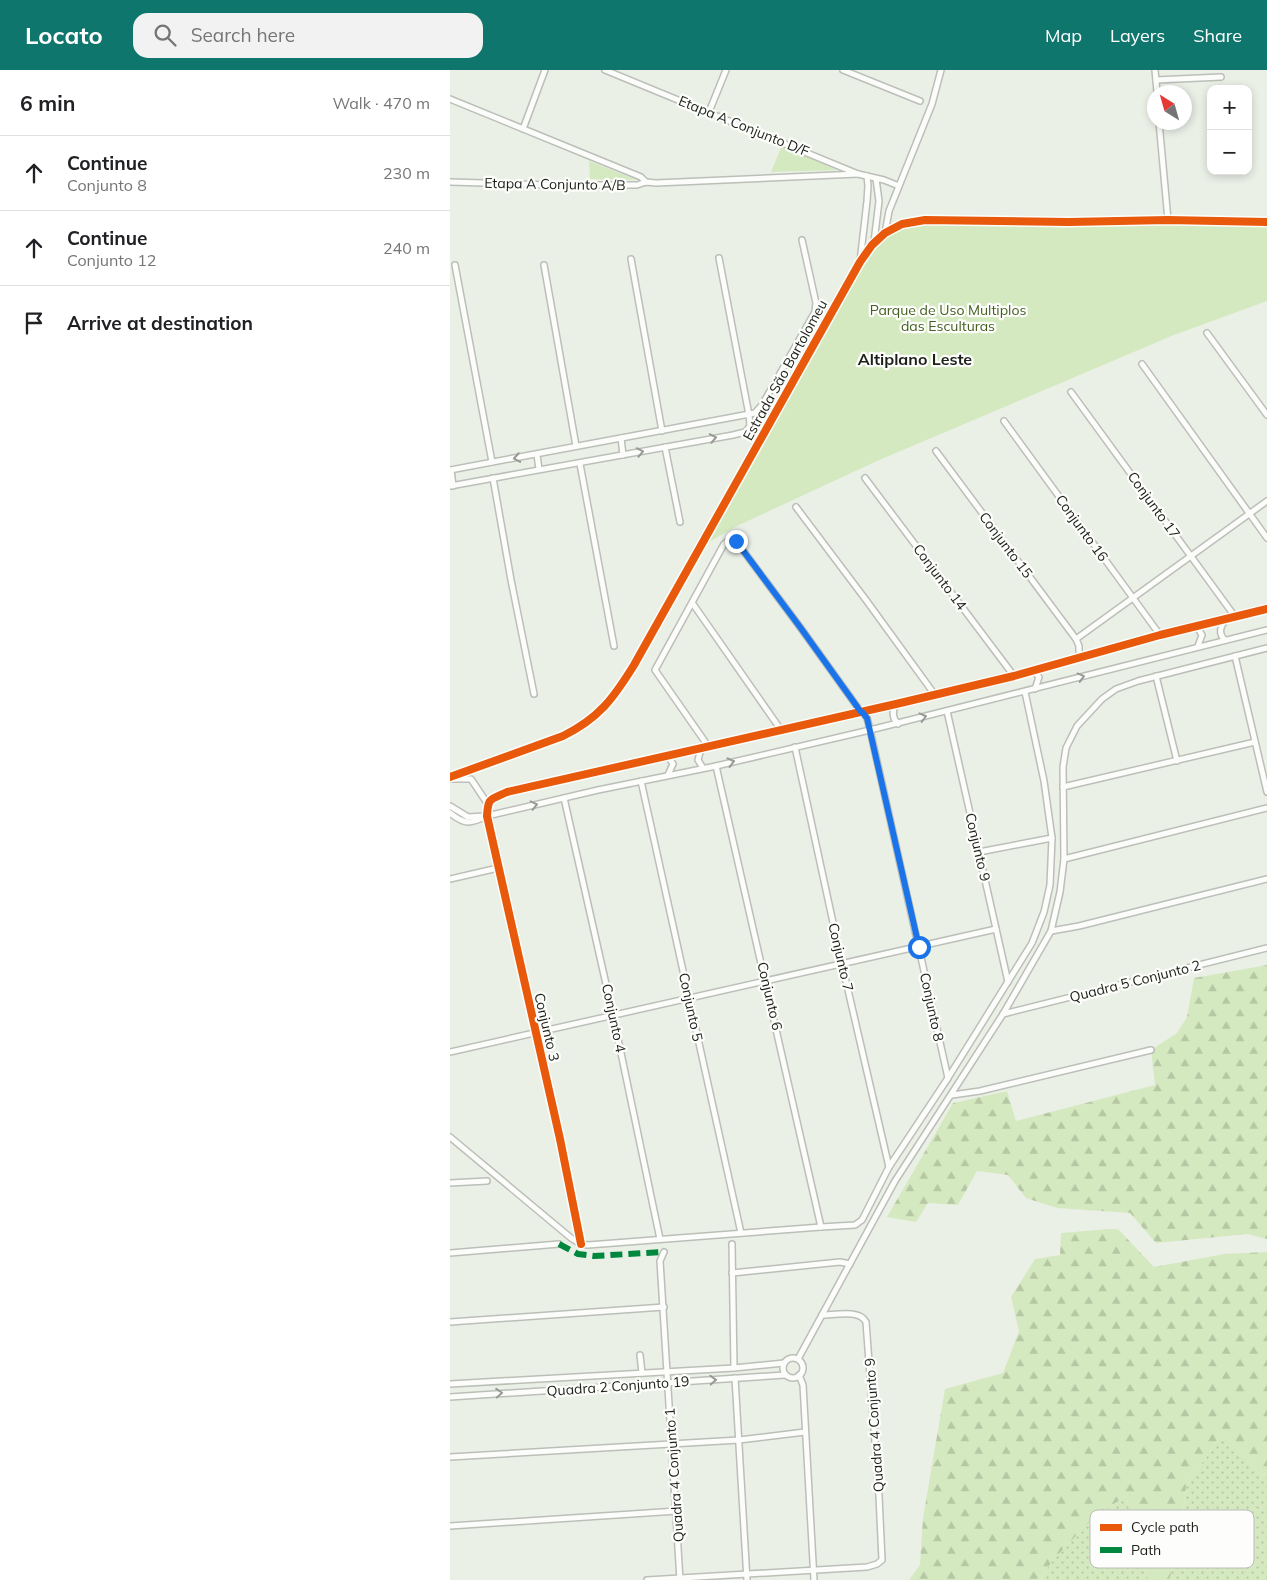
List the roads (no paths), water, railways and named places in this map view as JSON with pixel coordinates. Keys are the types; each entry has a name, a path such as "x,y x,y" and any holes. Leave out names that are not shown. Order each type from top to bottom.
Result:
{"street":[{"path":"522,129 545,70"},
{"name":"Etapa A Conjunto D/F","path":"605,70 858,174 884,180 899,186"},
{"path":"709,112 726,70"},
{"path":"843,70 920,101"},
{"path":"885,233 889,211 932,104 941,70"},
{"path":"1155,70 1156,85"},
{"path":"1156,80 1222,77"},
{"name":"Etapa A Conjunto A/B","path":"450,99 642,177 646,182 637,185 450,182"},
{"path":"1160,130 1168,220"},
{"path":"646,182 666,183 858,174"},
{"path":"860,262 868,186 867,176"},
{"path":"863,240 873,244 880,201 876,178"},
{"path":"865,218 876,220"},
{"name":"Estrada São Bartolomeu","path":"450,778 549,742 576,730 596,715 615,695 634,665 860,262 873,244 885,233 902,224 926,220 1267,222"},
{"path":"719,258 749,415 750,426 744,432 580,464 539,469 452,486 451,470 537,455 576,446 749,415 755,413 762,405 815,312 816,303 802,240"},
{"path":"631,259 662,431"},
{"path":"455,265 492,462"},
{"path":"544,265 576,446"},
{"path":"1207,333 1267,415"},
{"path":"1142,364 1267,538"},
{"name":"Conjunto 17","path":"1072,392 1236,618"},
{"name":"Conjunto 16","path":"1004,422 1160,635"},
{"path":"621,438 623,455"},
{"path":"665,447 680,522"},
{"name":"Conjunto 15","path":"936,451 1076,638"},
{"path":"537,455 539,469"},
{"path":"580,464 614,646"},
{"path":"493,478 534,694"},
{"name":"Conjunto 14","path":"865,478 1014,676"},
{"path":"1079,658 1079,646 1076,638 1267,501"},
{"path":"796,507 935,695"},
{"name":"Conjunto 8","path":"692,604 724,544 729,540 736,541 867,718 948,1078"},
{"path":"706,747 655,670 692,604 782,730"},
{"path":"489,801 507,792 1014,676 1160,635 1267,609"},
{"path":"1225,640 1222,637 1220,627 1226,620"},
{"path":"1196,627 1202,634 1198,646"},
{"path":"450,806 468,817 487,816 898,724 1198,646 1267,630"},
{"path":"798,1359 895,1181 952,1096 1003,1014 1051,931 1060,892 1064,859 1063,768 1066,748 1076,726 1102,699 1116,690 1138,681 1267,648"},
{"path":"1235,656 1267,792"},
{"path":"1032,670 1039,677 1034,689"},
{"path":"1156,676 1177,761"},
{"path":"450,1137 570,1238 581,1244 821,1227 845,1227 859,1223 865,1215 889,1167 948,1078 1032,943 1044,912 1050,885 1052,838 1044,781 1025,692"},
{"path":"896,704 893,709 893,715 898,724"},
{"name":"Conjunto 9","path":"947,711 1008,982"},
{"path":"1063,787 1255,742"},
{"path":"703,768 698,760 700,752 706,747"},
{"name":"Conjunto 7","path":"795,747 842,964 889,1167"},
{"path":"667,756 673,764 667,775"},
{"name":"Conjunto 6","path":"716,766 821,1227"},
{"path":"470,770 489,801"},
{"path":"450,778 471,779 489,801"},
{"name":"Conjunto 5","path":"641,781 741,1233"},
{"name":"Conjunto 4","path":"564,798 613,1015 660,1239"},
{"name":"Conjunto 3","path":"489,801 487,816 560,1139 581,1244"},
{"path":"1064,859 1267,808"},
{"path":"450,813 465,823 487,816"},
{"path":"979,852 1052,838"},
{"path":"450,879 498,868"},
{"path":"1051,931 1079,926 1267,879"},
{"path":"450,1052 996,929"},
{"name":"Quadra 5 Conjunto 2","path":"1003,1014 1267,948"},
{"path":"952,1096 1151,1050"},
{"path":"450,1183 487,1181"},
{"path":"450,1253 559,1244"},
{"path":"732,1244 734,1368"},
{"name":"Quadra 4 Conjunto 1","path":"664,1252 660,1261 680,1579"},
{"path":"732,1273 840,1262 850,1264"},
{"path":"450,1322 664,1308"},
{"name":"Quadra 4 Conjunto 9","path":"813,1570 867,1567 877,1564 883,1557 868,1330 864,1318 858,1315 822,1315"},
{"path":"640,1355 642,1373"},
{"path":"450,1384 734,1368 784,1363 792,1358 798,1359"},
{"path":"798,1359 802,1367 799,1375 803,1385 814,1580"},
{"path":"784,1363 783,1369 785,1374 790,1378 799,1375"},
{"name":"Quadra 2 Conjunto 19","path":"450,1397 785,1374"},
{"path":"735,1378 747,1580"},
{"path":"450,1457 739,1440 805,1432"},
{"path":"450,1526 677,1511"},
{"path":"646,1580 813,1570"}],"district":[{"name":"Altiplano Leste","path":"915,359"}],"park label":[{"name":"Parque de Uso Multiplos das Esculturas","path":"948,318"}]}
